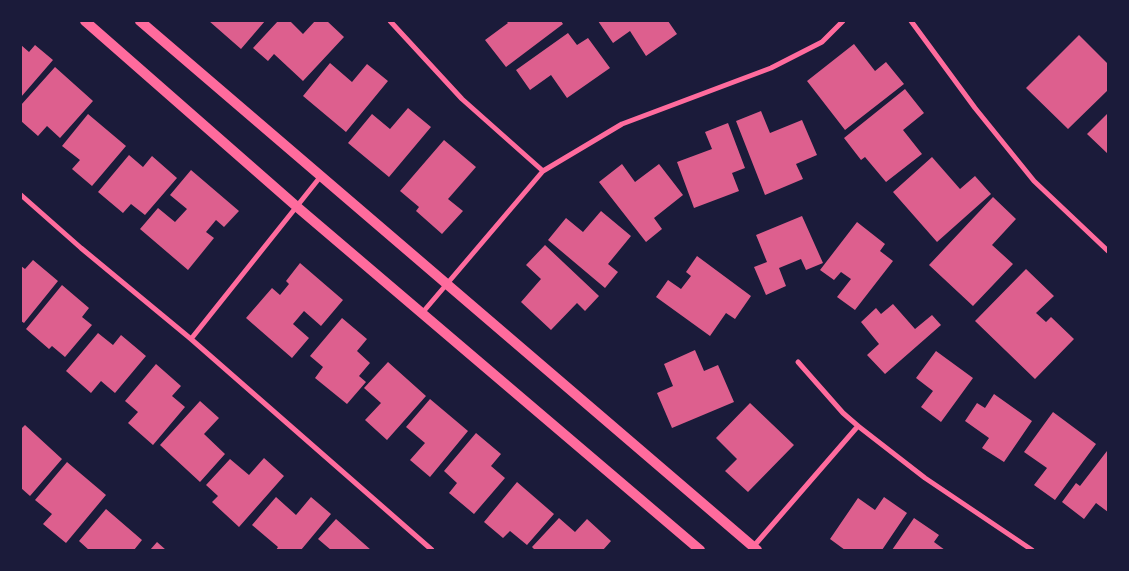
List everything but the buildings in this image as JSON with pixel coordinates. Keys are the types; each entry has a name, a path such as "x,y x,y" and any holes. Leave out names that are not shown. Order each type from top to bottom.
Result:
{"main road":[{"path":"85,21 296,206 423,312 700,550"},
{"path":"140,21 754,549"}],"street":[{"path":"390,21 462,99 544,171"},
{"path":"423,312 544,171 622,124 772,68 822,42 843,21"},
{"path":"911,21 975,108 1034,181 1108,251"},
{"path":"191,339 321,176"},
{"path":"21,195 81,248 191,339 432,550"},
{"path":"798,362 842,413 858,426 925,478 1032,550"},
{"path":"754,549 858,426"}]}
